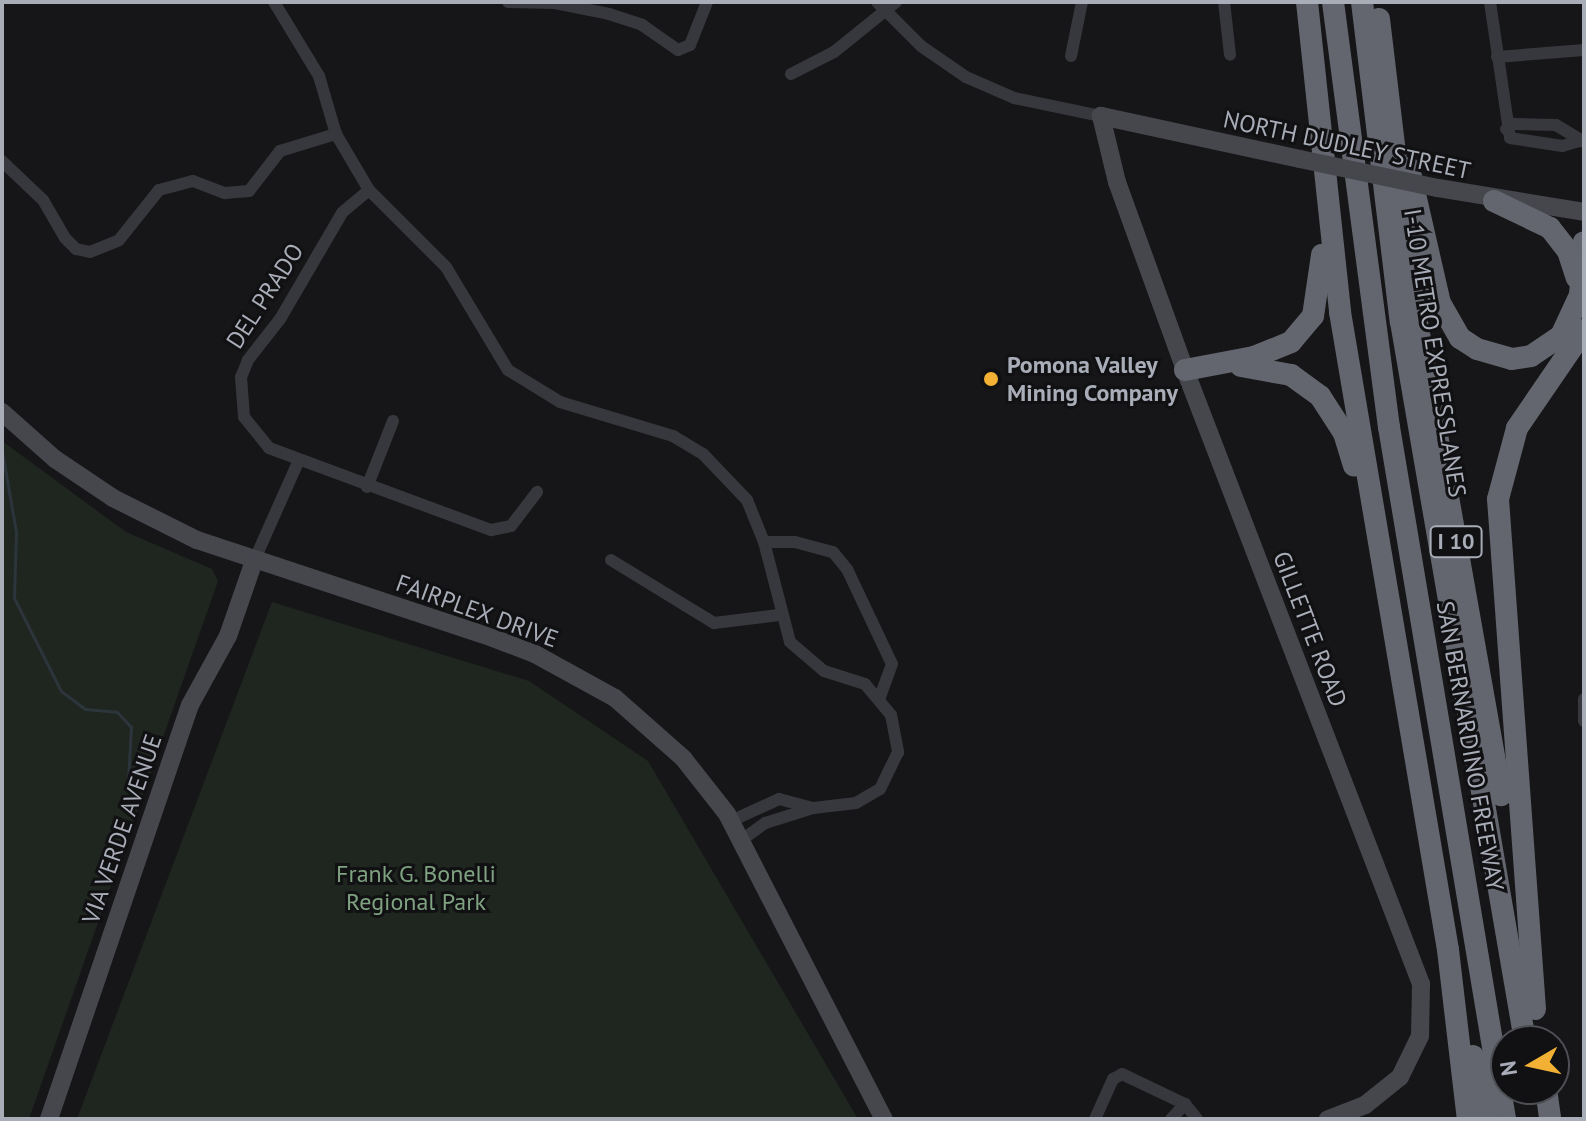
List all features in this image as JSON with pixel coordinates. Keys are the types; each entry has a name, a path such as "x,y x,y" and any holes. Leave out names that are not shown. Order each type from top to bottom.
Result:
{"highway":[{"path":"1307,2 1340,312 1448,950 1468,1119"},
{"name":"SAN BERNARDINO FREEWAY","path":"1333,2 1362,244 1413,577 1505,1119"},
{"name":"I-10 METRO EXPRESSLANES","path":"1348,2 1378,248 1424,536 1413,577"},
{"name":"I-10 METRO EXPRESSLANES","path":"1362,2 1401,322 1522,1025"},
{"name":"SAN BERNARDINO FREEWAY","path":"1376,2 1412,294 1537,1025"},
{"path":"1385,74 1440,303 1460,338 1494,356 1531,356 1561,336 1580,295 1584,242"},
{"path":"1185,370 1274,350 1291,342 1313,316 1322,281 1320,139"},
{"path":"1494,201 1550,228 1574,265 1580,295"},
{"path":"1535,1009 1498,499 1517,428 1584,330"},
{"path":"1185,370 1257,365 1291,375 1320,396 1344,433 1383,560"},
{"path":"1448,950 1487,1119"}],"main road":[{"name":"NORTH DUDLEY STREET","path":"1101,116 1494,201 1584,212"},
{"name":"GILLETTE ROAD","path":"1101,116 1117,182 1185,370 1421,984 1420,1036 1400,1077 1365,1105 1328,1119"},
{"name":"FAIRPLEX DRIVE","path":"2,412 55,459 113,498 254,561 493,638 576,675 657,732 731,821 884,1119"},
{"name":"VIA VERDE AVENUE","path":"49,1119 190,705 228,636 254,561"}],"street":[{"path":"274,2 319,76 336,134 369,190 446,267 508,370 560,402 673,436 703,454 747,500 764,542 779,615 804,658 824,671 865,684 880,697 898,741 889,778 856,803 813,808 780,818 742,840"},
{"path":"508,2 610,8 678,50 690,45 707,2"},
{"path":"791,74 834,52 880,7 896,2"},
{"path":"1071,56 1082,2"},
{"path":"1224,2 1230,55"},
{"path":"1490,2 1506,129 1510,138 1544,144 1582,141"},
{"path":"880,7 966,77 1014,98 1101,116"},
{"path":"1497,57 1584,50"},
{"path":"1506,129 1513,124 1548,124 1582,141"},
{"path":"1544,144 1548,124"},
{"path":"2,161 29,183 76,249 90,252 119,240 159,190 193,181 225,193 249,191 280,151 336,134"},
{"name":"DEL PRADO","path":"369,190 342,213 241,377 244,417 254,434 269,448 367,487 491,530 511,526 537,492"},
{"path":"367,487 393,421"},
{"path":"254,561 299,460"},
{"path":"764,542 795,542 833,552 847,569 892,664 880,697"},
{"path":"611,560 714,623 779,615"},
{"path":"1584,699 1584,721"},
{"path":"731,821 776,800 792,799 813,808"},
{"path":"776,800 780,818"},
{"path":"1095,1119 1113,1079 1122,1074 1185,1104 1197,1119"},
{"path":"1171,1119 1185,1104"}],"green space":[{"path":"2,441 126,532 212,569 218,581 29,1119 2,1119"},
{"name":"Frank G. Bonelli Regional Park","path":"272,602 529,681 648,761 858,1119 77,1119"}],"waterway":[{"path":"2,451 16,532 14,598 61,691 85,709 117,712 131,727 128,780 135,798"}],"place":[{"name":"Pomona Valley Mining Company","path":"991,379"}]}
